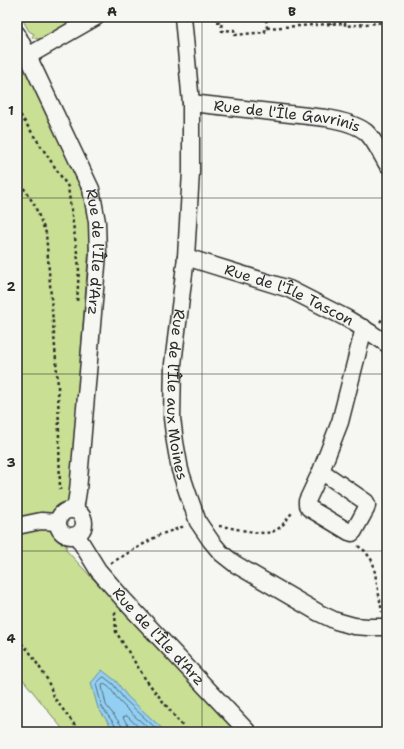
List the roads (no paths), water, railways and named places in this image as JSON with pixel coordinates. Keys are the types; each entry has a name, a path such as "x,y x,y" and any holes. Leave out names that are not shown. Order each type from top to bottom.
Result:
{"street":[{"path":"28,56 96,17"},
{"name":"Rue de l'Île aux Moines","path":"183,17 191,103 191,172 186,257 173,364 172,418 180,470 188,494 198,522 221,553 235,564 319,614 354,626 387,627"},
{"name":"Rue de l'Île d'Arz","path":"17,34 91,189 97,222 98,254 78,491 75,510"},
{"name":"Rue de l'Île Gavrinis","path":"191,103 326,118 348,123 360,128 371,138 387,164"},
{"name":"Rue de l'Île Tascon","path":"186,257 289,288 364,328 387,344"},
{"path":"321,471 366,502 366,509 352,533 309,508 307,501 321,471 340,422 364,328"},
{"path":"67,510 75,510 82,514 85,522 83,530 77,536 70,537 63,535 58,529 57,522 60,515 67,510"},
{"path":"17,526 41,521 57,522"},
{"name":"Rue de l'Île d'Arz","path":"77,536 98,570 124,600 248,732"}],"water":[{"path":"102,670 116,681 127,696 166,732 115,732 98,708 91,683"}]}
